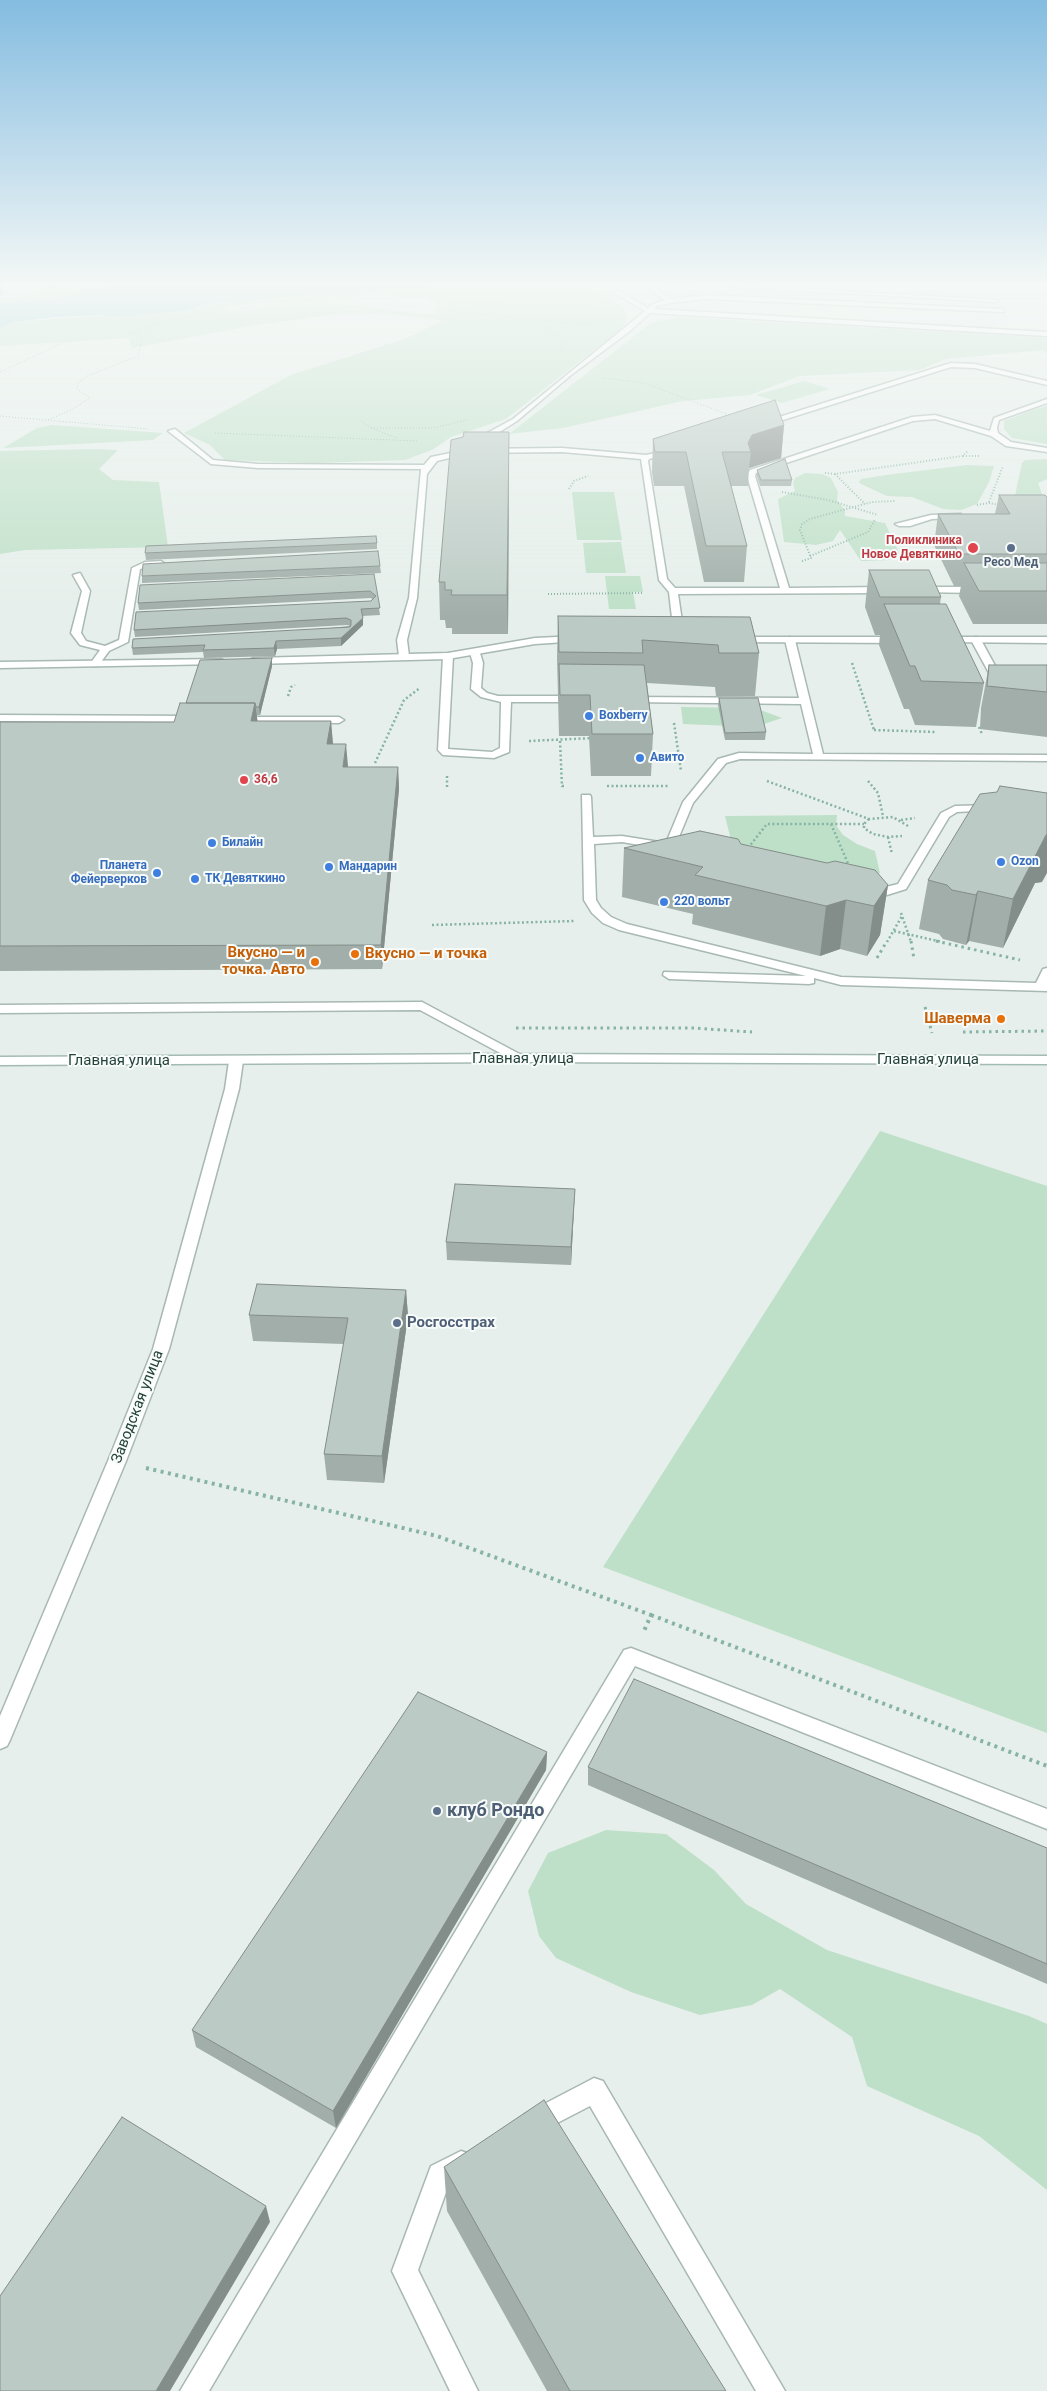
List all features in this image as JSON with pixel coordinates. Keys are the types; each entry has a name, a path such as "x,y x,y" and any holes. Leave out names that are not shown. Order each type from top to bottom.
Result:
{"street":[{"path":"404,656 402,640 412,598 423,474 426,467 434,459 469,449 515,420 546,394"},
{"path":"756,425 858,394"},
{"path":"994,434 993,427 996,419 1047,401"},
{"path":"785,590 751,476 757,469 912,419 935,417 994,434 1009,444 1047,450"},
{"path":"172,431 210,462 258,466 426,467"},
{"path":"469,449 562,450 646,457 680,448"},
{"path":"646,457 644,461 663,580 673,591 679,639"},
{"path":"899,524 910,524 942,516 971,516"},
{"path":"77,575 86,591 76,633 83,643 106,649 127,642 138,588 136,568 145,564 174,563"},
{"path":"673,591 988,590"},
{"path":"0,665 448,656 475,653 535,641 590,639"},
{"path":"724,640 910,640"},
{"path":"790,640 819,757"},
{"path":"929,640 1047,640"},
{"path":"976,640 996,681 1006,687"},
{"path":"96,664 106,649"},
{"path":"475,653 478,663 476,689 484,695 506,699 591,699"},
{"path":"448,656 443,750 454,755 494,755 505,750 506,699"},
{"path":"621,699 805,700"},
{"path":"0,718 203,719"},
{"path":"232,720 339,720"},
{"path":"588,840 622,839 675,848 688,802 722,761 739,756 1047,758"},
{"path":"586,797 590,900 596,910 607,920 624,928 841,981"},
{"path":"858,890 867,892 887,891 902,886 945,815 955,809 1000,809"},
{"path":"669,975 1044,987 1047,972"},
{"path":"0,1009 422,1006 520,1058"},
{"name":"Главная улица","path":"0,1061 520,1058 1047,1060"},
{"name":"Заводская улица","path":"0,1740 117,1462 161,1349 232,1089 236,1061"},
{"path":"194,2391 631,1656 1047,1819"},
{"path":"517,2132 594,2090 771,2391"},
{"path":"464,2391 404,2272 440,2174 483,2151"}],"path":[{"path":"46,420 73,409 90,398 84,394"},
{"path":"672,394 756,425"},
{"path":"0,416 172,431 400,439 469,449"},
{"path":"371,428 433,428 467,420"},
{"path":"361,421 371,428 400,439"},
{"path":"825,473 834,474 962,456 994,434"},
{"path":"989,503 1003,466"},
{"path":"834,474 865,504"},
{"path":"754,484 766,489 828,500 878,515 868,532 810,556"},
{"path":"548,594 673,591"},
{"path":"844,640 883,757"},
{"path":"375,763 404,700 419,688 447,682"},
{"path":"670,700 681,773 678,778"},
{"path":"505,740 560,741 601,738"},
{"path":"560,741 562,786 572,786"},
{"path":"856,757 861,774 878,793 883,816"},
{"path":"764,780 869,818 883,816 901,820 909,826 909,830"},
{"path":"602,786 672,786 674,783"},
{"path":"864,824 869,818"},
{"path":"743,855 767,824 864,824"},
{"path":"831,824 851,871 842,869"},
{"path":"864,824 868,831 880,836 895,837 906,833"},
{"path":"749,848 758,850"},
{"path":"887,891 903,915 910,934 919,983"},
{"path":"863,982 903,915"},
{"path":"432,925 607,920"},
{"path":"894,931 1029,962"},
{"path":"508,1027 693,1028 760,1032"},
{"path":"961,1032 1047,1031"},
{"path":"922,1034 941,1033"},
{"path":"117,1462 437,1536 651,1615 1047,1766"},
{"path":"631,1656 651,1615"}],"green space":[{"path":"257,394 538,394 506,419 451,437 432,450 405,460 315,463 225,460 210,445 184,433"},
{"path":"561,394 754,394 683,401 563,428 509,434"},
{"path":"761,394 814,394 782,403 756,395"},
{"path":"1047,406 1047,444 1012,438 1004,429 1004,421"},
{"path":"52,425 163,433 153,440 3,448 37,428"},
{"path":"118,450 99,469 113,480 159,482 168,547 25,550 0,554 0,451"},
{"path":"1047,459 1047,479 1038,483 1045,502 1014,500 1022,463 1025,460"},
{"path":"967,465 994,466 989,482 977,504 961,510 943,509 912,497 887,496 859,483 861,479"},
{"path":"805,473 822,474 831,478 838,492 837,500 845,510 845,516 885,523 901,557 888,560 861,561 840,530 833,541 816,545 784,542 778,499 795,491 793,483 795,478"},
{"path":"572,492 614,492 622,540 577,540"},
{"path":"621,542 626,573 586,573 583,543"},
{"path":"605,576 640,576 643,592 633,592 636,609 609,609"},
{"path":"681,707 755,708 782,718 755,727 683,724"},
{"path":"837,815 836,825 843,835 857,844 875,851 880,873 865,878 733,848 725,816"},
{"path":"880,1131 1047,1186 1047,1733 603,1567"},
{"path":"606,1830 666,1834 714,1870 746,1904 827,1950 1029,2016 1047,2024 1047,2190 979,2136 867,2086 852,2037 780,1989 752,2005 700,2015 631,1992 556,1958 539,1936 528,1891 548,1853"}],"building":[{"path":"775,400 784,425 752,435 748,443 751,452 722,452 747,546 706,546 686,452 655,452 653,439"},
{"path":"464,432 509,432 507,595 451,595 452,590 445,590 445,582 439,582 451,440 463,437"},
{"path":"785,459 792,480 761,480 757,470"},
{"path":"999,495 1045,495 1047,497 1047,554 959,554 938,514 1010,514"},
{"path":"376,536 377,543 145,553 146,546"},
{"path":"378,551 380,566 142,576 143,564"},
{"path":"964,563 1047,563 1047,591 979,591"},
{"path":"869,570 929,570 941,597 880,597"},
{"path":"374,574 380,608 361,609 363,618 341,638 276,641 274,648 203,650 205,645 132,648 133,639 350,627 351,625 351,620 346,618 134,630 136,612 371,601 376,596 370,591 138,603 140,585"},
{"path":"884,604 946,604 984,683 921,681 915,666 910,666"},
{"path":"558,616 750,617 759,653 719,653 718,645 642,640 643,653 559,652"},
{"path":"272,658 259,707 256,707 255,703 186,703 200,660"},
{"path":"559,664 644,665 653,734 592,734 590,695 560,695"},
{"path":"989,665 1047,665 1047,692 987,686"},
{"path":"719,698 758,698 766,732 725,733"},
{"name":"ТК Девяткино","path":"180,703 255,703 251,721 331,721 327,744 346,744 343,767 398,767 381,945 0,946 0,722 174,722"},
{"path":"1000,786 1047,793 1047,835 1013,899 978,891 976,895 952,890 947,885 928,880 980,794 997,792"},
{"path":"700,831 738,839 741,844 827,863 835,861 875,870 888,885 874,906 846,900 826,906 695,875 703,867 624,848"},
{"path":"455,1184 575,1189 571,1247 446,1242"},
{"path":"257,1284 406,1290 382,1456 324,1454 348,1318 249,1315"},
{"path":"634,1679 1047,1848 1047,1964 588,1767"},
{"path":"418,1692 547,1752 333,2111 192,2030"},
{"path":"544,2100 726,2391 570,2391 444,2167"},
{"path":"122,2117 266,2206 156,2391 0,2391 0,2296"}],"place":[{"name":"Поликлиника Новое Девяткино","path":"973,548"},
{"name":"Ресо Мед","path":"1011,548"},
{"name":"Boxberry","path":"589,716"},
{"name":"Авито","path":"640,758"},
{"name":"36,6","path":"244,780"},
{"name":"Билайн","path":"212,843"},
{"name":"Ozon","path":"1001,862"},
{"name":"Мандарин","path":"329,867"},
{"name":"Планета Фейерверков","path":"157,873"},
{"name":"ТК Девяткино","path":"195,879"},
{"name":"220 вольт","path":"664,902"},
{"name":"Вкусно — и точка","path":"355,954"},
{"name":"Вкусно — и точка. Авто","path":"315,962"},
{"name":"Шаверма","path":"1001,1019"},
{"name":"Росгосстрах","path":"397,1323"},
{"name":"клуб Рондо","path":"437,1811"}]}
